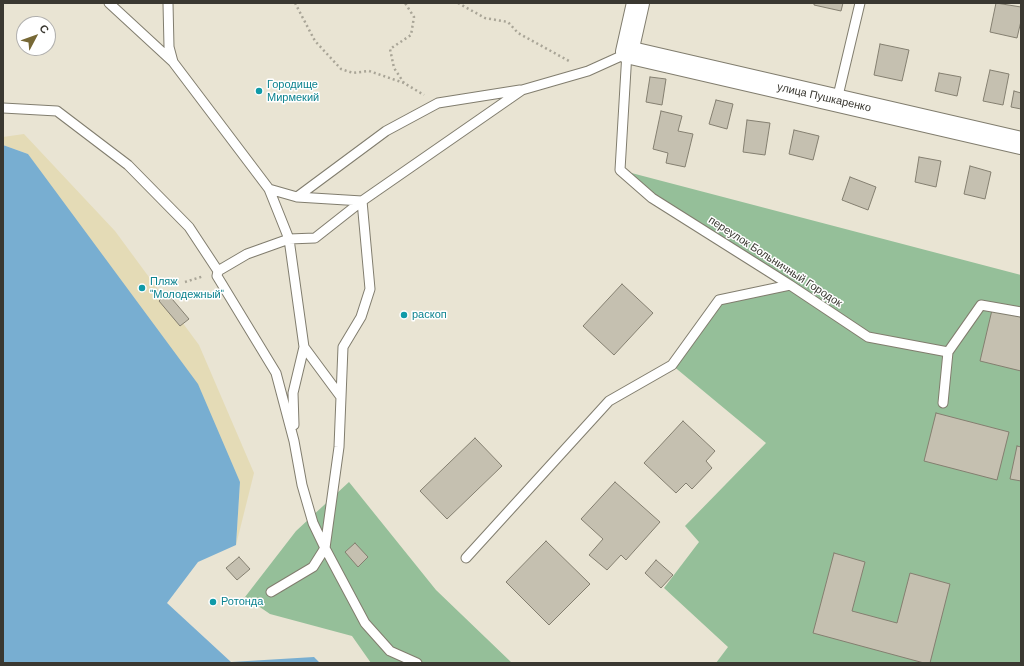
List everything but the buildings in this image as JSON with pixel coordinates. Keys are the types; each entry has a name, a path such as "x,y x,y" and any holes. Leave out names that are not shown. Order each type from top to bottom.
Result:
{"main road":[{"path":"627,52 638,3"},
{"name":"улица Пушкаренко","path":"627,52 1021,143"}],"lane":[{"path":"109,3 116,7 173,62 269,189 289,239 304,347 293,393 294,441"},
{"path":"168,3 169,47 173,62"},
{"path":"837,100 860,3"},
{"path":"297,197 386,131 438,103 522,90 588,71 627,52"},
{"name":"переулок Больничный Городок","path":"627,52 620,170 652,198 790,285 868,337 948,352"},
{"path":"218,271 247,254 289,239 315,238 362,201 522,90"},
{"path":"3,108 57,111 128,165 189,227 218,271 217,276 276,373 294,441 302,485 313,523 325,548 365,622 399,663"},
{"path":"269,189 297,197 362,201"},
{"path":"271,592 314,566 325,548 339,447 343,347 361,317 370,289 362,201"},
{"path":"466,558 609,401 672,366 720,300 790,285"},
{"path":"943,403 948,352 981,305 1021,312"},
{"path":"304,347 341,397"},
{"path":"390,651 417,663"}],"path":[{"path":"295,3 314,41 341,69 353,73 369,71 404,83 438,103"},
{"path":"404,83 394,68 390,49 411,35 414,17 405,3"},
{"path":"458,3 485,18 508,22 518,33 588,71"}],"green space":[{"path":"620,170 1021,275 1021,663 716,663 728,647 664,588 699,542 685,526 766,443 672,365 719,300 789,285 652,198"},
{"path":"349,482 436,590 512,663 371,663 352,636 270,614 245,597 296,531"}],"sand":[{"name":"Пляж \"Молодежный\"","path":"24,134 115,231 199,345 254,473 236,545 240,482 28,154 3,145 3,137"}],"water":[{"path":"3,145 28,154 198,384 240,482 236,545 198,562 167,603 231,662 314,657 320,663 3,663"}],"place":[{"name":"Городище Мирмекий","path":"259,91"},
{"name":"Пляж \"Молодежный\"","path":"142,288"},
{"name":"раскоп","path":"404,315"},
{"name":"Ротонда","path":"213,602"}]}
